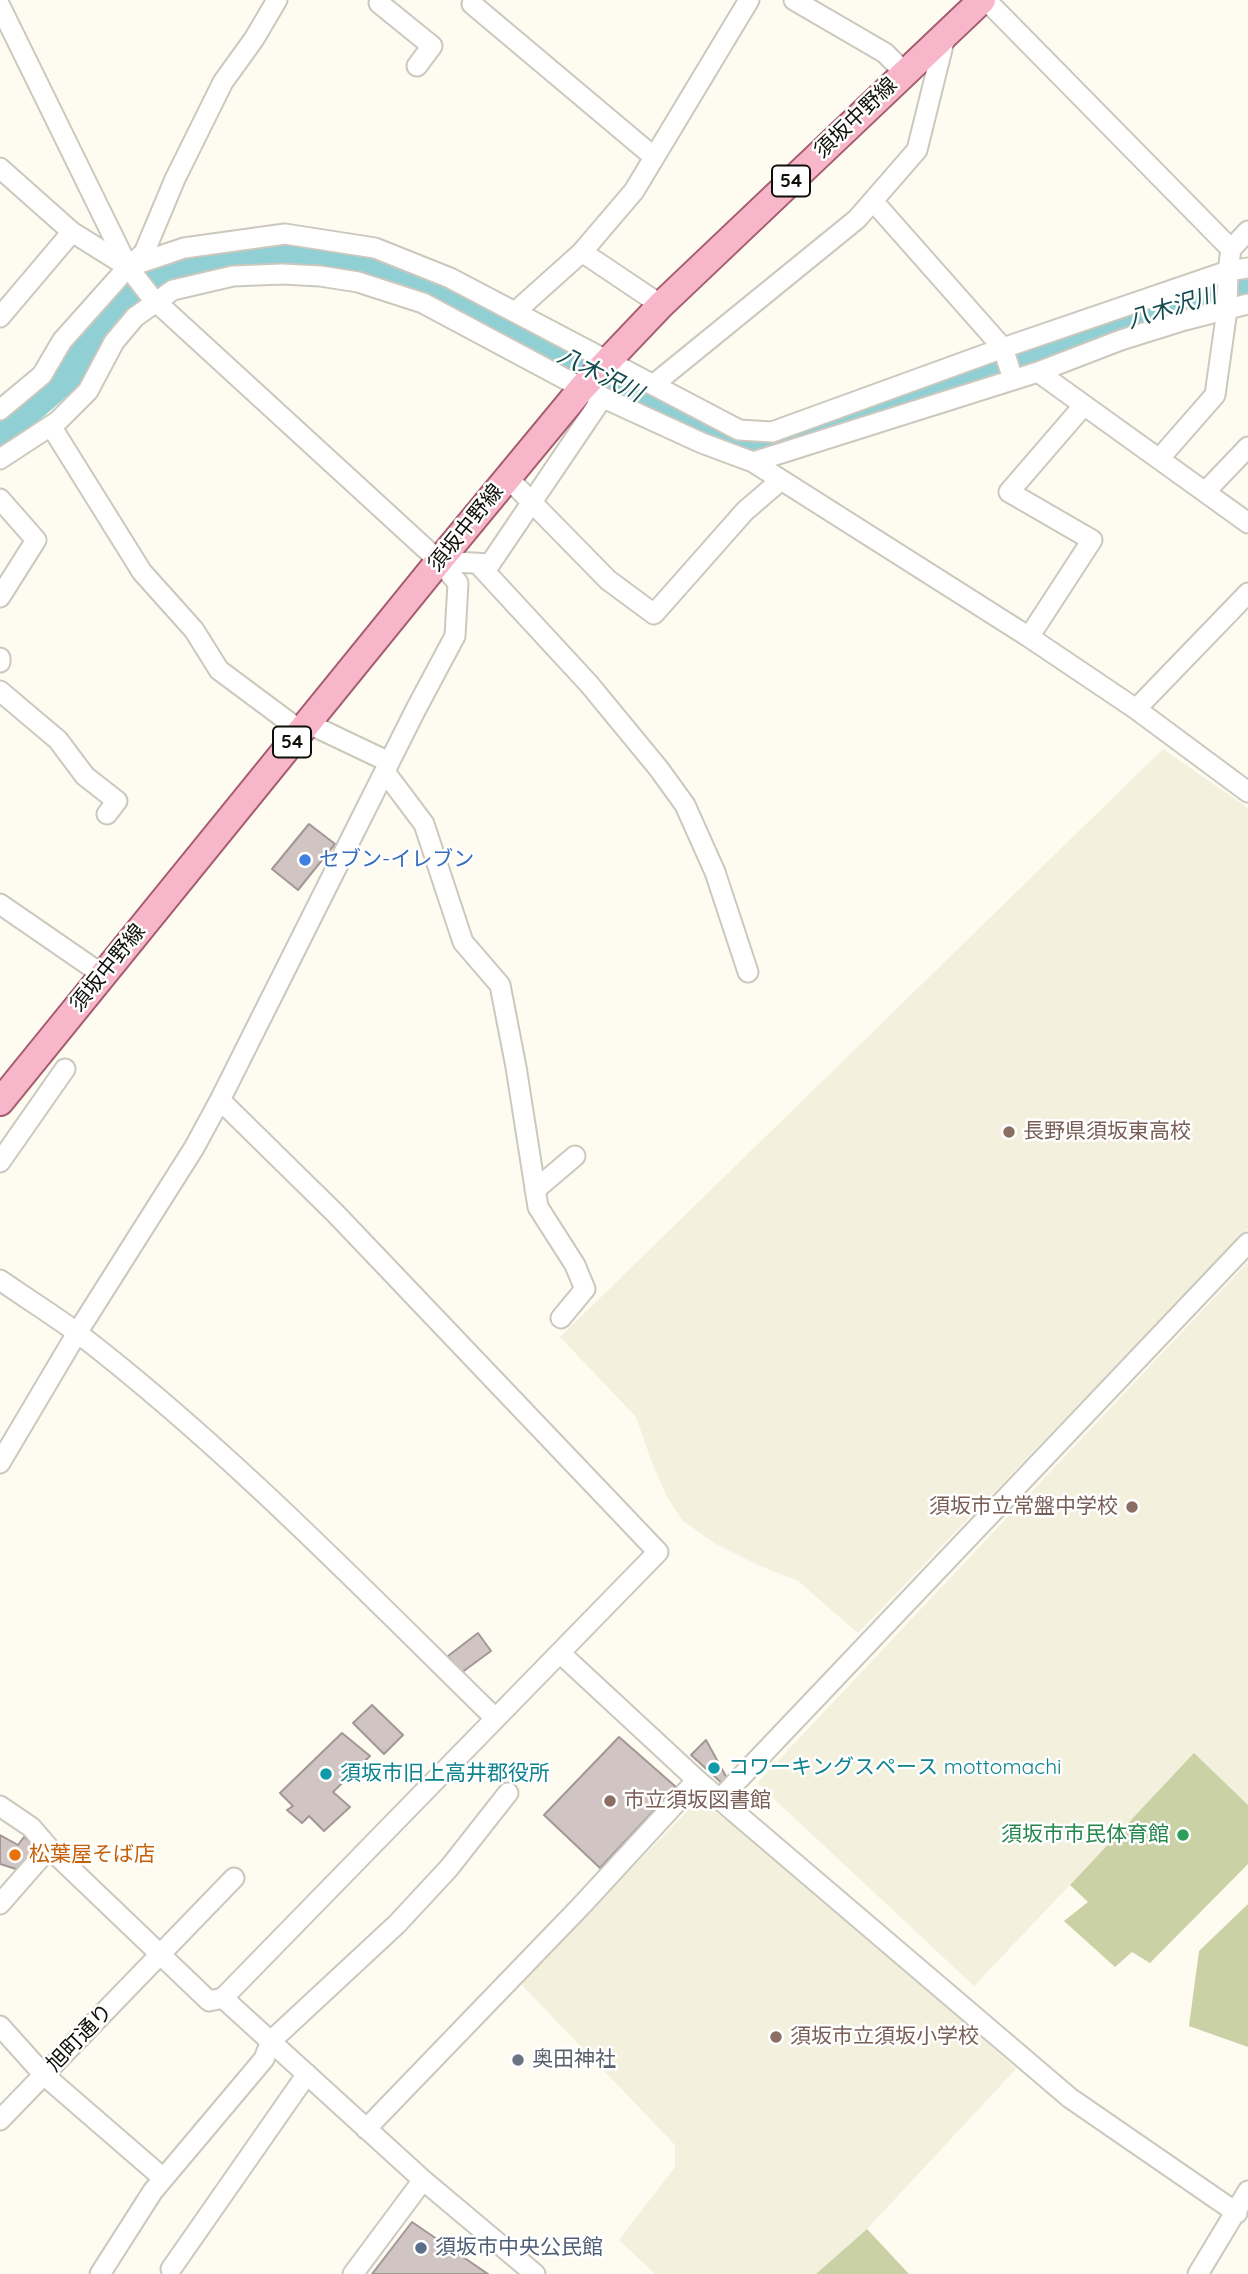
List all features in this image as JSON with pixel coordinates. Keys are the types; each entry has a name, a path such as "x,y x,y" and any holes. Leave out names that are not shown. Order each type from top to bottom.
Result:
{"main road":[{"name":"須坂中野線","path":"0,1102 507,477 661,305 904,72 984,0"}],"street":[{"path":"0,410 42,374 62,341 131,271 144,253 175,179 223,82 254,39 277,0"},
{"path":"381,0 379,3 432,46 416,66"},
{"path":"515,312 582,252 634,191 749,0"},
{"path":"794,0 885,53 904,72"},
{"path":"984,0 1231,249"},
{"path":"472,4 654,157"},
{"path":"0,6 131,271 154,300 439,561 457,583 455,636 220,1100 194,1148 77,1333 0,1464"},
{"path":"653,385 857,219 918,150 946,33"},
{"path":"0,167 72,232 131,271"},
{"path":"873,201 1008,363"},
{"path":"1159,459 1215,395 1227,307 1231,249 1248,231"},
{"path":"0,317 72,232"},
{"path":"131,271 184,248 285,234 375,248 450,278 515,312 596,379 653,385 739,430 772,432 1008,363 1038,372 1248,523"},
{"path":"582,252 661,305"},
{"path":"753,462 1248,268"},
{"path":"0,459 51,426 88,391 114,342 135,317 154,300 173,290 233,276 307,275 358,282 423,303 596,379 702,443 753,462 1136,709 1246,787"},
{"path":"1038,372 1121,340 1227,307 1248,304"},
{"path":"439,561 490,564 532,501 596,379"},
{"path":"1028,638 1092,540 1009,492 1084,405"},
{"path":"51,426 142,572 194,630 219,670 304,727 387,767 425,824 463,942 500,985 538,1208 575,1265 584,1289 561,1318"},
{"path":"1205,492 1248,447"},
{"path":"507,477 608,580 654,614 745,511 781,480"},
{"path":"0,499 36,540 0,597"},
{"path":"480,565 589,684 659,769 685,806 715,872 748,972"},
{"path":"1136,709 1248,593"},
{"path":"0,691 58,740 85,776 117,801 107,814"},
{"path":"0,904 103,975"},
{"path":"0,1162 65,1069"},
{"path":"0,1806 31,1827 49,1848 209,2001 223,1998 658,1552 336,1214 220,1100"},
{"path":"535,1191 575,1156"},
{"path":"720,1799 1248,1243"},
{"path":"0,1280 77,1333 170,1408 288,1516 495,1718"},
{"path":"560,1653 696,1780 1070,2098 1237,2213"},
{"path":"366,2129 572,1915 696,1780"},
{"path":"100,2274 163,2178 264,2059 271,2041 397,1924 449,1868 508,1793"},
{"path":"0,1904 49,1848"},
{"name":"旭町通り","path":"0,2120 234,1878"},
{"path":"223,1998 422,2180 535,2274"},
{"path":"0,2026 44,2075 163,2178"},
{"path":"171,2269 307,2074"},
{"path":"353,2274 422,2180"},
{"path":"1198,2274 1248,2191"}],"shaded area":[{"name":"長野県須坂東高校","path":"1163,749 1248,808 1248,1229 858,1633 798,1581 716,1544 683,1521 667,1497 636,1417 560,1337"},
{"name":"須坂市立常盤中学校","path":"1248,1262 1248,1805 1194,1754 974,1986 757,1783"},
{"name":"須坂市立須坂小学校","path":"697,1801 742,1829 1016,2069 867,2229 816,2274 655,2274 619,2240 675,2167 675,2145 520,1983"}],"green space":[{"name":"須坂市市民体育館","path":"1194,1753 1248,1805 1248,1864 1150,1963 1132,1952 1115,1967 1064,1921 1088,1902 1070,1885"},
{"path":"1248,1904 1248,2047 1189,2026 1199,1951"},
{"path":"867,2229 909,2274 816,2274"}],"building":[{"path":"309,824 335,844 298,890 272,869"},
{"path":"478,1633 491,1651 461,1673 448,1656"},
{"path":"372,1705 403,1735 384,1754 353,1723"},
{"name":"須坂市旧上高井郡役所","path":"342,1733 370,1756 333,1792 350,1807 324,1831 309,1816 302,1823 287,1810 293,1806 280,1793"},
{"name":"市立須坂図書館","path":"619,1737 676,1787 600,1868 544,1815"},
{"name":"コワーキングスペース mottomachi","path":"706,1740 729,1782 725,1786 691,1755"},
{"name":"松葉屋そば店","path":"0,1835 18,1845 24,1837 36,1846 19,1870 0,1864"},
{"name":"須坂市中央公民館","path":"412,2222 488,2274 372,2274"}],"waterway":[{"name":"八木沢川","path":"0,428 7,425 61,378 122,307 171,270 228,259 302,257 351,263 397,274 452,299 712,431 758,445 927,394 1099,331 1248,285"}],"place":[{"name":"セブン-イレブン","path":"305,860"},
{"name":"長野県須坂東高校","path":"1009,1132"},
{"name":"須坂市立常盤中学校","path":"1132,1507"},
{"name":"コワーキングスペース mottomachi","path":"714,1768"},
{"name":"須坂市旧上高井郡役所","path":"326,1774"},
{"name":"市立須坂図書館","path":"610,1801"},
{"name":"須坂市市民体育館","path":"1183,1835"},
{"name":"松葉屋そば店","path":"15,1855"},
{"name":"須坂市立須坂小学校","path":"776,2037"},
{"name":"奥田神社","path":"518,2060"},
{"name":"須坂市中央公民館","path":"421,2248"}]}
